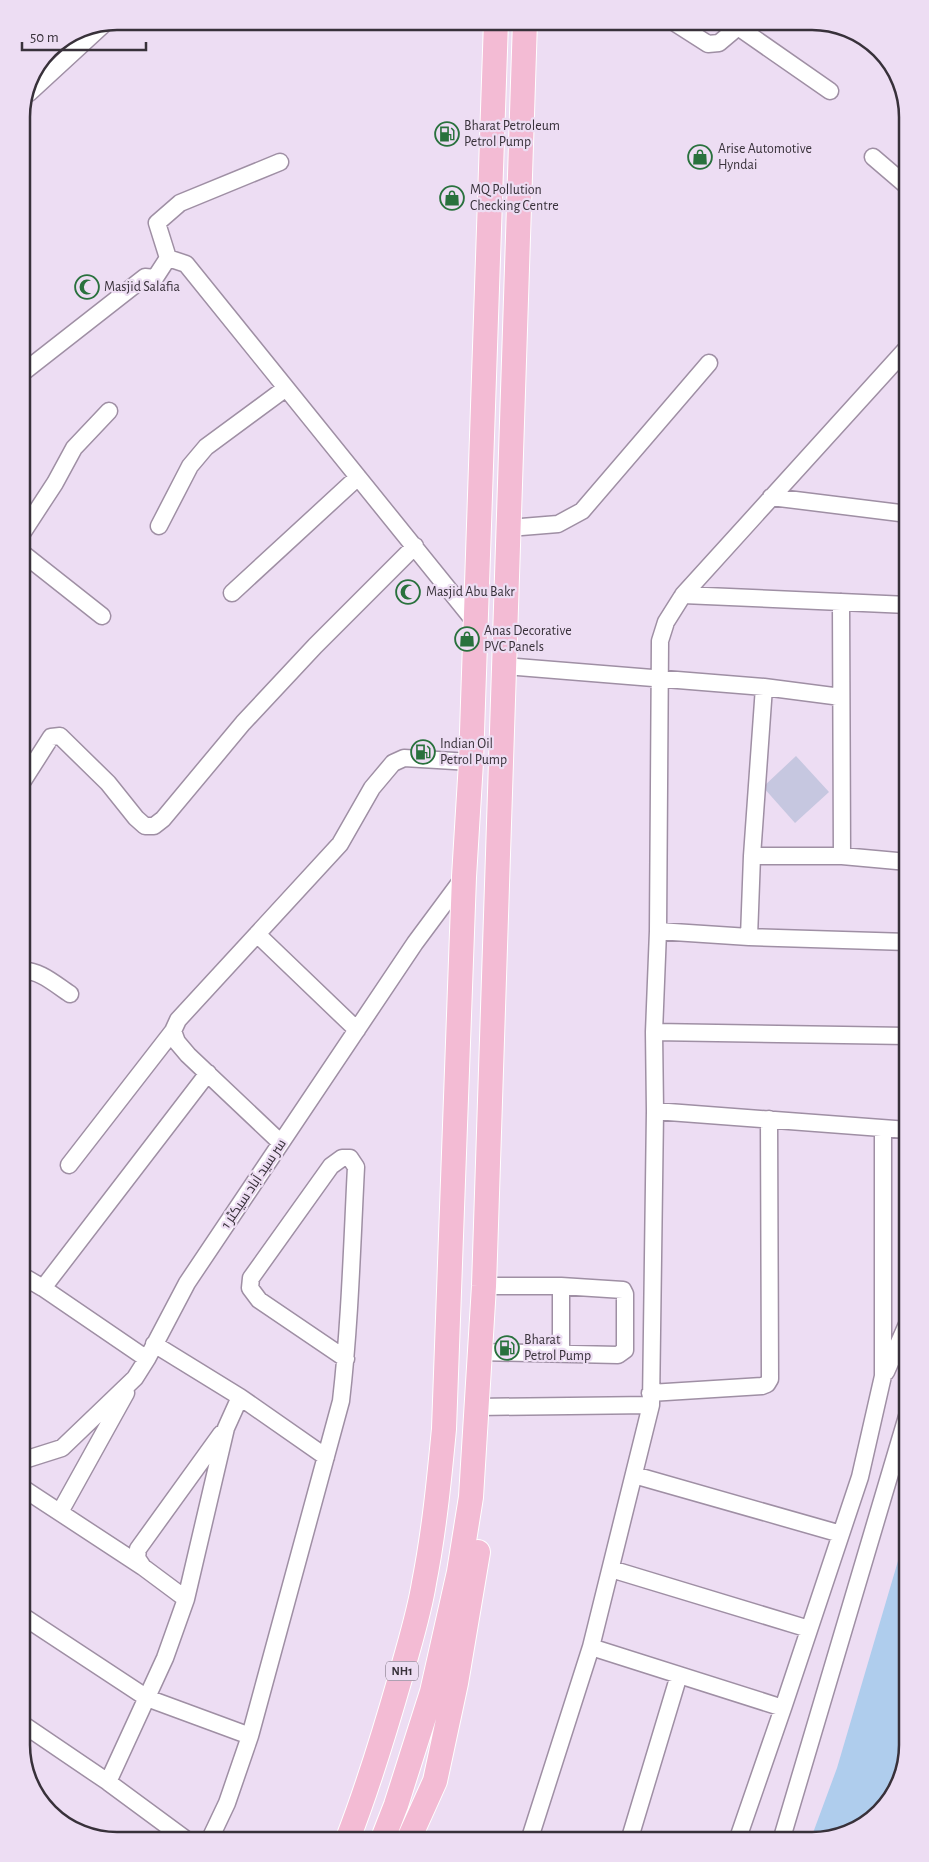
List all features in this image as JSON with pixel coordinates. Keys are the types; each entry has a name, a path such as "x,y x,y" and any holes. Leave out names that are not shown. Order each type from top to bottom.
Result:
{"highway":[{"name":"NH1","path":"350,1832 379,1752 413,1633 424,1585 438,1497 442,1456 448,1360 464,877 471,762 496,30"},
{"name":"NH1","path":"385,1832 399,1797 432,1692 459,1572 472,1497 484,1286 525,30"},
{"path":"336,1832 366,1759 418,1546 426,1496 442,1456"},
{"path":"412,1832 435,1781 456,1684 474,1584 482,1522 474,1458"}],"street":[{"path":"686,30 708,44 719,43 734,30"},
{"path":"742,30 830,91"},
{"path":"36,87 93,34"},
{"path":"873,157 899,179"},
{"path":"168,258 157,223 180,203 280,162"},
{"path":"168,258 186,264 475,622"},
{"path":"30,367 145,277 155,278 168,258"},
{"path":"532,1832 591,1648 634,1474 650,1399 655,1111 654,1032 658,931 660,641 666,622 683,595 899,357"},
{"path":"509,528 558,524 582,511 710,363"},
{"path":"159,526 190,466 206,448 286,388"},
{"path":"30,520 74,448 109,412"},
{"path":"232,593 358,477"},
{"path":"771,497 899,511"},
{"path":"30,769 51,737 60,736 108,783 136,818 145,826 154,826 250,716 315,646 414,546"},
{"path":"30,559 102,616"},
{"path":"683,595 899,605"},
{"path":"841,602 842,856"},
{"path":"504,666 660,678 842,697"},
{"path":"750,936 752,856 764,688"},
{"path":"69,1165 173,1031 178,1020 340,844 372,788 393,763 404,758 471,762"},
{"path":"752,856 842,856 899,861"},
{"name":"سر سید آباد سیکٹر 1","path":"30,1458 62,1448 135,1378 187,1283 415,943 464,877"},
{"path":"658,931 899,942"},
{"path":"257,934 357,1030"},
{"path":"30,970 36,972 70,994"},
{"path":"173,1031 177,1042 281,1143"},
{"path":"654,1032 899,1036"},
{"path":"43,1288 208,1073"},
{"path":"655,1111 899,1130"},
{"path":"477,1407 650,1399 768,1384 770,1379 769,1119"},
{"path":"883,1129 884,1376"},
{"path":"213,1832 227,1803 250,1736 340,1401 346,1359 356,1167 350,1158 342,1158 331,1166 252,1278 250,1288 259,1300 346,1359"},
{"path":"30,1280 147,1359"},
{"path":"480,1352 618,1355 625,1350 625,1294 623,1290 561,1286 484,1286"},
{"path":"561,1286 561,1354"},
{"path":"740,1832 860,1477 884,1376 899,1342"},
{"path":"154,1344 240,1397 326,1457"},
{"path":"60,1512 135,1378"},
{"path":"108,1782 148,1698 165,1658 186,1599 226,1428 240,1397"},
{"path":"143,1567 137,1558 138,1549 226,1428"},
{"path":"784,1832 899,1443"},
{"path":"634,1474 841,1534"},
{"path":"30,1493 143,1567 186,1599"},
{"path":"611,1569 809,1629"},
{"path":"30,1621 148,1698 250,1736"},
{"path":"591,1648 783,1708"},
{"path":"632,1832 679,1675"},
{"path":"30,1729 108,1782 176,1832"}],"water":[{"path":"899,1558 899,1745 894,1773 884,1793 874,1807 865,1814 845,1825 829,1830 813,1832 837,1768"}],"building":[{"path":"796,756 829,792 795,823 763,787"}],"place":[{"name":"Bharat Petroleum Petrol Pump","path":"447,134"},
{"name":"Arise Automotive Hyndai","path":"700,157"},
{"name":"MQ Pollution Checking Centre","path":"452,198"},
{"name":"Masjid Salafia","path":"87,287"},
{"name":"Masjid Abu Bakr","path":"408,592"},
{"name":"Anas Decorative PVC Panels","path":"467,639"},
{"name":"Indian Oil Petrol Pump","path":"423,752"},
{"name":"Bharat Petrol Pump","path":"507,1348"}]}
